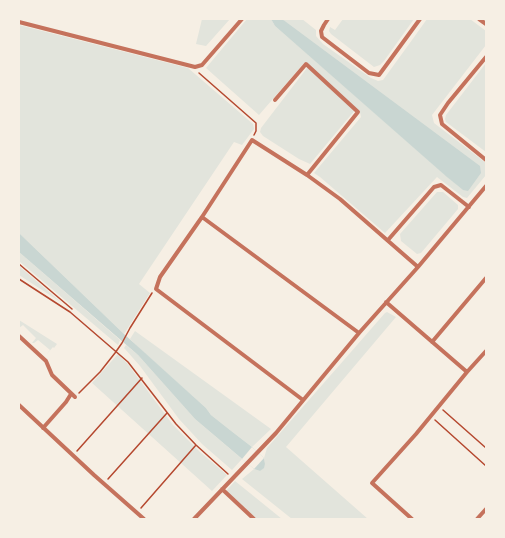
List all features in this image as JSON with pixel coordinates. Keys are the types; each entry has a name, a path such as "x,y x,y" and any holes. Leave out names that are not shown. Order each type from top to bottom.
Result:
{"street":[{"path":"19,22 195,67 202,65 242,19"},
{"path":"328,19 321,31 322,37 369,73 379,75 420,19"},
{"path":"479,19 486,24"},
{"path":"486,57 440,115 442,124 486,160"},
{"path":"275,100 306,64 358,112 307,175"},
{"path":"303,400 156,289 160,277 202,217 252,140 307,175 340,199 418,267"},
{"path":"388,240 434,187 441,186 469,207"},
{"path":"194,519 264,446 486,186"},
{"path":"202,217 359,333"},
{"path":"432,342 486,278"},
{"path":"386,302 467,372"},
{"path":"19,336 46,361 52,376 73,396 43,428"},
{"path":"412,519 372,483 431,417 486,351"},
{"path":"19,405 73,456 144,519"},
{"path":"222,490 254,519"},
{"path":"477,519 486,509"}],"path":[{"path":"195,67 200,74 256,123 256,132 252,140"},
{"path":"19,264 72,309"},
{"path":"19,279 64,308 116,351 142,378 167,413 196,445 228,474 235,475"},
{"path":"73,396 100,372 122,343 130,328 156,289"},
{"path":"73,456 142,378"},
{"path":"439,406 486,448"},
{"path":"104,484 167,413"},
{"path":"431,417 486,466"},
{"path":"137,512 196,445"}],"shaded area":[{"path":"202,19 230,19 206,46 196,44"},
{"path":"247,19 271,19 275,26 463,190 282,19 302,19 316,30 316,36 323,44 371,78 378,81 383,80 427,19 470,19 486,31 486,45 432,115 434,123 486,163 486,175 467,198 463,197 437,177 385,233 314,173 361,117 360,112 304,63 259,115 206,68"},
{"path":"271,19 282,19 480,166 481,173 468,191 463,190 447,177 275,26"},
{"path":"343,19 414,19 384,61 380,65 374,67 329,31 330,27 335,30"},
{"path":"19,25 188,68 253,124 254,129 242,145 234,142 139,284 150,293 124,334 19,233"},
{"path":"486,63 486,152 446,122 445,119 446,115"},
{"path":"307,68 355,110 310,164 299,159 263,136 260,132 261,128"},
{"path":"437,192 443,192 458,205 458,209 421,253 417,254 401,241 400,234"},
{"path":"19,233 124,334 206,408 211,415 264,458 264,468 260,471 254,469 195,419 138,355 19,252"},
{"path":"19,252 120,340 118,345 19,261"},
{"path":"19,266 62,303 19,275"},
{"path":"387,312 396,317 286,447 368,519 292,519 242,479 254,469 260,471 265,464 264,458 267,448"},
{"path":"19,320 57,344 46,355 50,350 38,340 32,343 36,338 23,325 19,328"},
{"path":"135,331 271,429 252,447 211,415 206,408 142,351 130,339"},
{"path":"126,345 138,355 195,419 242,459 232,470 202,444 179,419 140,366 124,348"},
{"path":"118,354 127,363 173,425 200,452 227,475 212,491 92,383"},
{"path":"235,481 282,519 257,519 226,491"}],"pier":[{"path":"252,447 264,458 254,469 242,459"}]}
